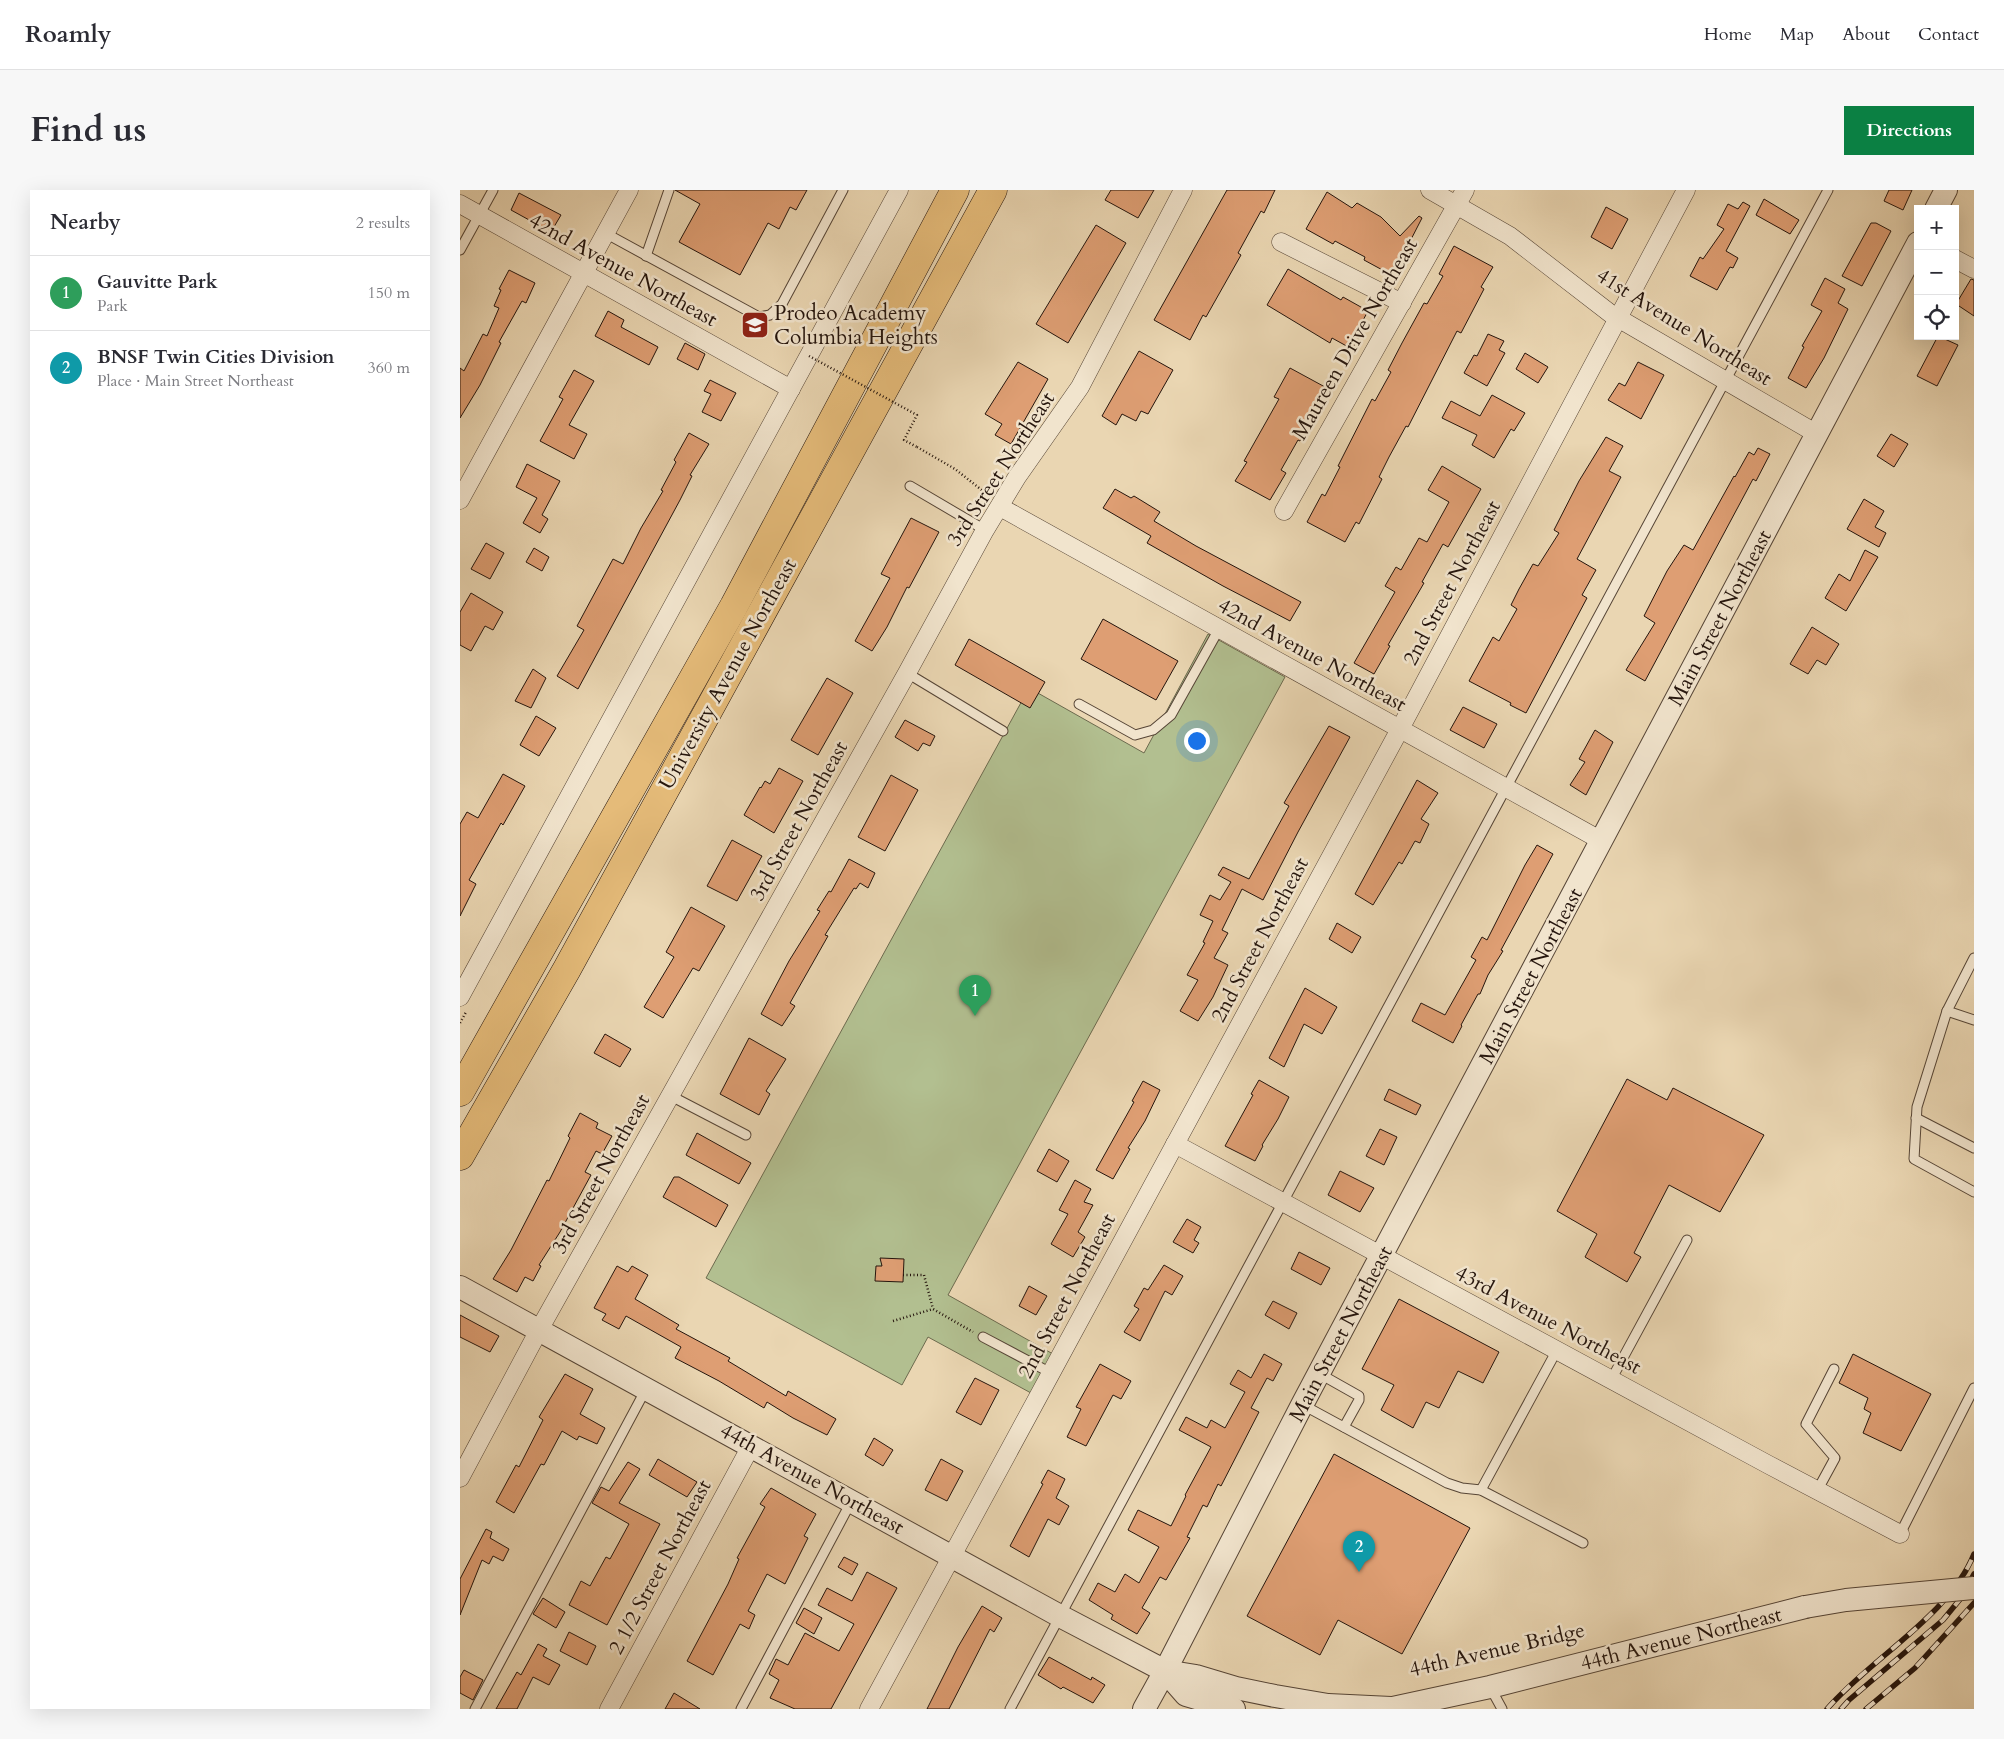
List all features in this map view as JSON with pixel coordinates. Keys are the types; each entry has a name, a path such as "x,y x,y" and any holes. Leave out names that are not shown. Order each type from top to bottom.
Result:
{"main road":[{"name":"University Avenue Northeast","path":"460,1092 734,606 955,190"},
{"name":"University Avenue Northeast","path":"460,1156 567,969 993,190"}],"street":[{"path":"460,500 629,190"},
{"path":"460,997 899,190"},
{"name":"3rd Street Northeast","path":"460,1478 539,1330 907,673 985,530 1017,477 1080,387 1183,190"},
{"name":"41st Avenue Northeast","path":"1430,190 1461,198 1618,318 1817,434"},
{"name":"2nd Street Northeast","path":"869,1709 1400,729 1686,190"},
{"path":"1938,205 1946,190"},
{"name":"Maureen Drive Northeast","path":"1284,510 1461,198"},
{"name":"42nd Avenue Northeast","path":"460,204 790,389"},
{"path":"1281,242 1402,303"},
{"name":"Main Street Northeast","path":"1144,1709 1302,1405 1914,250"},
{"path":"1959,261 1974,269"},
{"name":"42nd Avenue Northeast","path":"1000,507 1602,841"},
{"name":"43rd Avenue Northeast","path":"1175,1144 1900,1534"},
{"name":"44th Avenue Northeast","path":"460,1287 1060,1616 1165,1671 1196,1676 1236,1688 1275,1696 1328,1705 1389,1709 1490,1687 1804,1608 1846,1600 1974,1588"},
{"name":"2 1/2 Street Northeast","path":"609,1709 751,1446"},
{"name":"44th Avenue Northeast","path":"1165,1671 1186,1694 1234,1709"}],"lane":[{"path":"460,250 493,190"},
{"path":"646,256 669,190"},
{"path":"605,233 759,318 770,315 782,304 843,190"},
{"path":"1010,1709 1828,190"},
{"path":"910,486 985,530"},
{"path":"1079,704 1135,734 1153,730 1172,715 1219,629"},
{"path":"907,673 1003,731"},
{"path":"1974,958 1947,1012 1917,1107 1914,1158 1974,1192"},
{"path":"1947,1012 1974,1020"},
{"path":"671,1096 746,1135"},
{"path":"1916,1118 1974,1148"},
{"path":"1611,1380 1688,1240"},
{"path":"983,1337 1051,1373"},
{"path":"1481,1490 1557,1350"},
{"path":"1818,1491 1835,1458 1806,1424 1834,1369"},
{"path":"1319,1374 1359,1396 1359,1400 1344,1427"},
{"path":"475,1709 646,1388"},
{"path":"1900,1534 1974,1388"},
{"path":"1302,1405 1447,1483 1462,1488 1481,1490 1582,1543"},
{"path":"742,1709 852,1501"},
{"path":"1490,1687 1502,1709"}],"path":[{"path":"809,356 918,415 904,440 955,470 984,491 1000,507"},
{"path":"903,1274 924,1275 933,1309 983,1337"},
{"path":"893,1321 933,1309"}],"green space":[{"path":"1208,634 1285,677 948,1295 1053,1354 1031,1393 928,1337 902,1385 706,1278 1029,688 1144,753"}],"building":[{"path":"675,190 807,190 796,210 790,207 779,229 768,223 740,275 679,242 700,204"},
{"path":"1111,190 1154,190 1138,218 1105,200"},
{"path":"1227,190 1275,190 1264,213 1261,211 1238,253 1241,255 1206,317 1203,315 1190,340 1154,320"},
{"path":"1889,190 1912,190 1903,210 1884,201"},
{"path":"1327,192 1352,208 1357,203 1381,217 1400,236 1419,216 1422,218 1402,257 1388,273 1364,260 1365,257 1335,241 1333,244 1306,229"},
{"path":"519,193 561,215 551,232 511,210"},
{"path":"1764,199 1799,220 1790,234 1756,215"},
{"path":"1743,202 1750,206 1726,251 1738,258 1733,268 1730,267 1717,290 1690,276 1700,257 1703,259 1724,229 1717,225 1728,204 1738,209"},
{"path":"1606,207 1628,219 1612,249 1591,237"},
{"path":"1871,223 1876,223 1891,231 1862,286 1842,276"},
{"path":"1096,225 1126,243 1068,343 1036,324"},
{"path":"1454,246 1493,267 1481,287 1484,289 1461,333 1457,331 1408,427 1406,426 1389,457 1379,477 1382,479 1359,524 1356,522 1345,542 1307,522 1322,494 1325,496 1372,399 1375,401 1391,372 1388,370 1424,303 1427,304 1443,276 1439,274"},
{"path":"1288,269 1341,300 1343,297 1368,311 1361,324 1365,327 1352,349 1332,338 1330,343 1267,305"},
{"path":"509,270 535,283 526,303 522,301 499,342 501,343 480,385 460,418 460,368 464,371 483,334 487,336 499,308 494,306 501,290 499,289"},
{"path":"1825,278 1845,289 1838,303 1848,309 1824,358 1806,388 1788,378 1804,347 1802,346 1822,311 1811,305"},
{"path":"1971,279 1974,280 1974,316 1959,306 1959,299"},
{"path":"608,311 624,320 621,327 658,347 649,365 595,336"},
{"path":"1488,334 1504,341 1499,350 1505,353 1487,386 1464,373 1474,355 1477,356"},
{"path":"1936,340 1947,340 1958,345 1937,386 1917,376"},
{"path":"685,343 705,354 698,370 677,359"},
{"path":"1139,351 1173,370 1148,414 1141,411 1136,421 1122,414 1116,425 1102,416"},
{"path":"1525,353 1548,367 1538,383 1516,369"},
{"path":"1018,362 1048,379 1011,444 995,435 1002,424 985,414"},
{"path":"1638,362 1664,375 1641,419 1608,400 1619,383 1625,386"},
{"path":"1290,368 1325,387 1310,414 1314,417 1281,470 1286,473 1270,500 1235,481 1247,462 1244,461 1279,399 1274,397"},
{"path":"574,370 594,381 569,425 587,434 574,459 540,441 563,399 559,397"},
{"path":"710,380 736,393 721,421 702,412 711,394 704,391"},
{"path":"1492,395 1525,413 1514,431 1511,429 1494,458 1472,445 1477,435 1442,418 1451,401 1480,416"},
{"path":"689,433 709,444 690,475 692,476 680,500 578,689 557,676 584,630 577,626 613,559 623,564 641,528 663,491 661,490 676,462 674,460"},
{"path":"1891,434 1908,444 1894,467 1877,456"},
{"path":"1606,437 1623,446 1609,471 1621,477 1577,559 1596,570 1582,595 1587,598 1526,713 1469,681 1493,637 1499,641 1517,609 1511,605 1519,589 1533,564 1538,566 1559,533 1554,530 1579,481"},
{"path":"1758,448 1770,454 1756,481 1753,479 1645,681 1626,670 1655,623 1644,616 1667,571 1684,545 1693,550 1749,452 1754,455"},
{"path":"527,464 560,481 542,515 548,519 540,533 523,523 537,498 516,487"},
{"path":"1442,466 1481,489 1448,547 1443,544 1422,582 1424,583 1388,645 1390,646 1374,674 1354,663 1395,592 1385,586 1396,567 1401,570 1419,538 1427,542 1449,502 1428,490"},
{"path":"1115,489 1131,498 1134,496 1160,512 1154,521 1196,546 1301,602 1290,621 1147,543 1151,536 1103,508"},
{"path":"1864,499 1884,511 1875,527 1886,533 1879,547 1847,529"},
{"path":"911,518 939,532 872,651 855,641 890,578 881,574"},
{"path":"486,543 504,553 490,579 471,569"},
{"path":"534,548 549,557 542,571 526,562"},
{"path":"1865,550 1878,557 1846,611 1825,598 1839,574 1850,581"},
{"path":"471,593 503,612 493,630 485,626 471,651 460,645 460,612"},
{"path":"1103,619 1178,661 1156,700 1081,659"},
{"path":"1812,627 1839,644 1826,665 1817,660 1808,674 1790,664"},
{"path":"969,639 1045,682 1030,708 955,665"},
{"path":"533,669 546,678 531,708 515,701"},
{"path":"827,678 853,693 818,755 791,740"},
{"path":"1463,707 1497,724 1484,748 1450,730"},
{"path":"536,716 556,728 539,756 520,745"},
{"path":"905,720 935,736 930,746 923,743 918,751 895,737"},
{"path":"1329,726 1350,737 1263,900 1242,889 1222,930 1228,933 1214,958 1228,965 1213,997 1198,1021 1180,1011 1198,980 1187,975 1205,943 1203,942 1213,921 1200,915 1210,895 1220,900 1231,882 1218,875 1223,867 1249,879 1289,806 1284,803"},
{"path":"1595,730 1613,742 1586,795 1570,785 1585,762 1579,759"},
{"path":"779,768 803,781 774,833 744,815 760,787 765,781 770,784"},
{"path":"503,774 525,786 503,825 501,823 469,880 476,884 460,916 460,824 467,812 478,818"},
{"path":"891,775 918,790 885,851 858,837"},
{"path":"1417,780 1438,793 1421,819 1429,824 1420,843 1415,841 1402,864 1399,862 1373,905 1355,894"},
{"path":"732,840 762,856 737,901 707,886"},
{"path":"1537,845 1553,854 1453,1043 1412,1021 1421,1003 1445,1015 1476,960 1471,957 1482,937 1487,940"},
{"path":"849,859 875,873 868,888 860,883 856,889 854,888 825,935 828,936 790,1003 795,1006 782,1026 761,1014 789,961 820,911 817,910 829,891 831,892"},
{"path":"691,907 725,926 699,971 693,968 663,1018 644,1007 674,957 666,952"},
{"path":"1337,923 1361,937 1352,953 1329,939"},
{"path":"1305,988 1337,1007 1322,1034 1304,1024 1284,1067 1269,1058"},
{"path":"605,1034 631,1049 620,1067 594,1053"},
{"path":"749,1038 786,1059 766,1091 770,1094 759,1115 720,1094"},
{"path":"1627,1079 1667,1100 1673,1088 1764,1135 1720,1212 1669,1185 1634,1253 1641,1257 1627,1282 1585,1257 1597,1234 1557,1211"},
{"path":"1259,1080 1289,1097 1255,1161 1225,1146 1253,1095 1251,1094"},
{"path":"1143,1081 1160,1090 1113,1179 1096,1170 1134,1102 1132,1101"},
{"path":"1389,1089 1421,1105 1416,1115 1384,1100"},
{"path":"580,1113 598,1123 596,1128 612,1136 602,1154 596,1151 585,1172 591,1175 560,1232 539,1265 541,1266 533,1281 525,1277 517,1292 493,1279 511,1250 547,1180 549,1181"},
{"path":"1380,1129 1397,1137 1384,1165 1366,1156"},
{"path":"697,1133 751,1163 739,1184 686,1155"},
{"path":"1049,1149 1069,1161 1057,1182 1037,1171"},
{"path":"1340,1171 1374,1188 1360,1212 1328,1195"},
{"path":"674,1177 679,1177 728,1205 716,1227 663,1197"},
{"path":"1075,1180 1091,1189 1084,1202 1093,1205 1078,1232 1085,1237 1073,1257 1051,1244 1068,1214 1059,1210"},
{"path":"1187,1219 1201,1227 1194,1240 1199,1243 1193,1253 1173,1242"},
{"path":"1299,1252 1330,1268 1321,1285 1291,1269"},
{"path":"880,1258 904,1259 903,1282 875,1281 876,1266 882,1266"},
{"path":"1164,1265 1183,1276 1172,1295 1165,1291 1140,1341 1124,1332 1139,1309 1134,1306 1144,1288 1148,1290"},
{"path":"617,1266 628,1272 632,1266 648,1275 635,1299 679,1325 676,1329 730,1358 728,1361 786,1396 788,1391 836,1419 827,1435 767,1402 764,1408 675,1358 681,1347 626,1316 619,1329 602,1320 606,1314 594,1308"},
{"path":"1029,1286 1047,1296 1036,1315 1019,1306"},
{"path":"1399,1299 1499,1352 1483,1383 1458,1371 1439,1408 1426,1402 1413,1428 1381,1410 1394,1385 1362,1369"},
{"path":"1273,1301 1297,1313 1289,1329 1265,1315"},
{"path":"460,1315 499,1336 490,1352 460,1337"},
{"path":"1264,1354 1282,1364 1273,1381 1267,1378 1251,1408 1259,1412 1221,1486 1218,1484 1207,1507 1203,1505 1187,1537 1190,1538 1166,1580 1160,1577 1142,1608 1150,1613 1137,1634 1111,1619 1113,1615 1089,1600 1098,1583 1115,1592 1125,1574 1139,1583 1159,1547 1128,1530 1138,1510 1171,1526 1185,1495 1211,1447 1179,1430 1186,1417 1207,1428 1211,1420 1225,1428 1245,1392 1230,1384 1238,1370 1251,1378"},
{"path":"1853,1354 1931,1394 1901,1451 1863,1433 1871,1413 1864,1409 1868,1398 1839,1383"},
{"path":"1100,1364 1131,1381 1121,1399 1113,1395 1086,1446 1067,1437 1081,1409 1076,1407"},
{"path":"565,1374 593,1389 580,1414 605,1428 597,1444 579,1436 577,1440 562,1431 544,1465 541,1464 514,1513 496,1502 516,1465 519,1467 543,1420 539,1417"},
{"path":"975,1378 999,1390 981,1425 956,1412"},
{"path":"874,1438 893,1450 883,1466 865,1455"},
{"path":"1334,1454 1470,1528 1402,1654 1338,1620 1320,1655 1247,1616"},
{"path":"658,1459 697,1482 687,1497 649,1475"},
{"path":"941,1459 963,1471 947,1501 925,1490"},
{"path":"628,1462 640,1469 619,1503 660,1524 607,1625 569,1605 581,1581 590,1586 606,1557 610,1559 629,1524 592,1503 601,1487 609,1491"},
{"path":"1048,1470 1065,1479 1056,1498 1069,1506 1059,1525 1048,1519 1029,1557 1010,1546 1043,1484 1041,1483"},
{"path":"771,1488 816,1514 804,1536 808,1538 785,1584 767,1574 748,1611 755,1615 749,1629 740,1624 713,1675 687,1661 728,1584 739,1559 737,1558 765,1507 760,1504"},
{"path":"486,1529 492,1532 490,1538 509,1549 503,1561 493,1556 489,1564 482,1560 460,1615 460,1579"},
{"path":"844,1557 858,1564 852,1575 838,1567"},
{"path":"867,1572 897,1588 831,1709 795,1709 770,1698 779,1680 769,1674 776,1659 788,1665 805,1633 839,1651 854,1624 818,1605 827,1588 852,1601"},
{"path":"543,1598 565,1612 556,1628 533,1614"},
{"path":"982,1606 1002,1618 994,1632 990,1629 949,1709 927,1709 958,1647"},
{"path":"804,1608 822,1618 814,1634 796,1623"},
{"path":"569,1632 596,1646 587,1665 560,1651"},
{"path":"538,1644 547,1649 543,1656 560,1665 549,1685 533,1677 517,1709 496,1709 517,1672 521,1675"},
{"path":"1049,1657 1091,1680 1092,1677 1105,1685 1093,1703 1063,1687 1061,1689 1038,1675"},
{"path":"464,1670 483,1680 473,1700 460,1693 460,1677"},
{"path":"674,1693 700,1709 665,1709"}],"railway":[{"path":"1827,1709 1845,1690 1908,1636 1947,1597 1963,1576 1974,1554"},
{"path":"1841,1709 1849,1700 1943,1620 1961,1598 1974,1574"},
{"path":"1866,1709 1915,1668 1974,1603"}],"place":[{"name":"Prodeo Academy Columbia Heights","path":"755,325"},
{"name":"Gauvitte Park","path":"975,1016"},
{"name":"BNSF Twin Cities Division","path":"1359,1572"}]}
